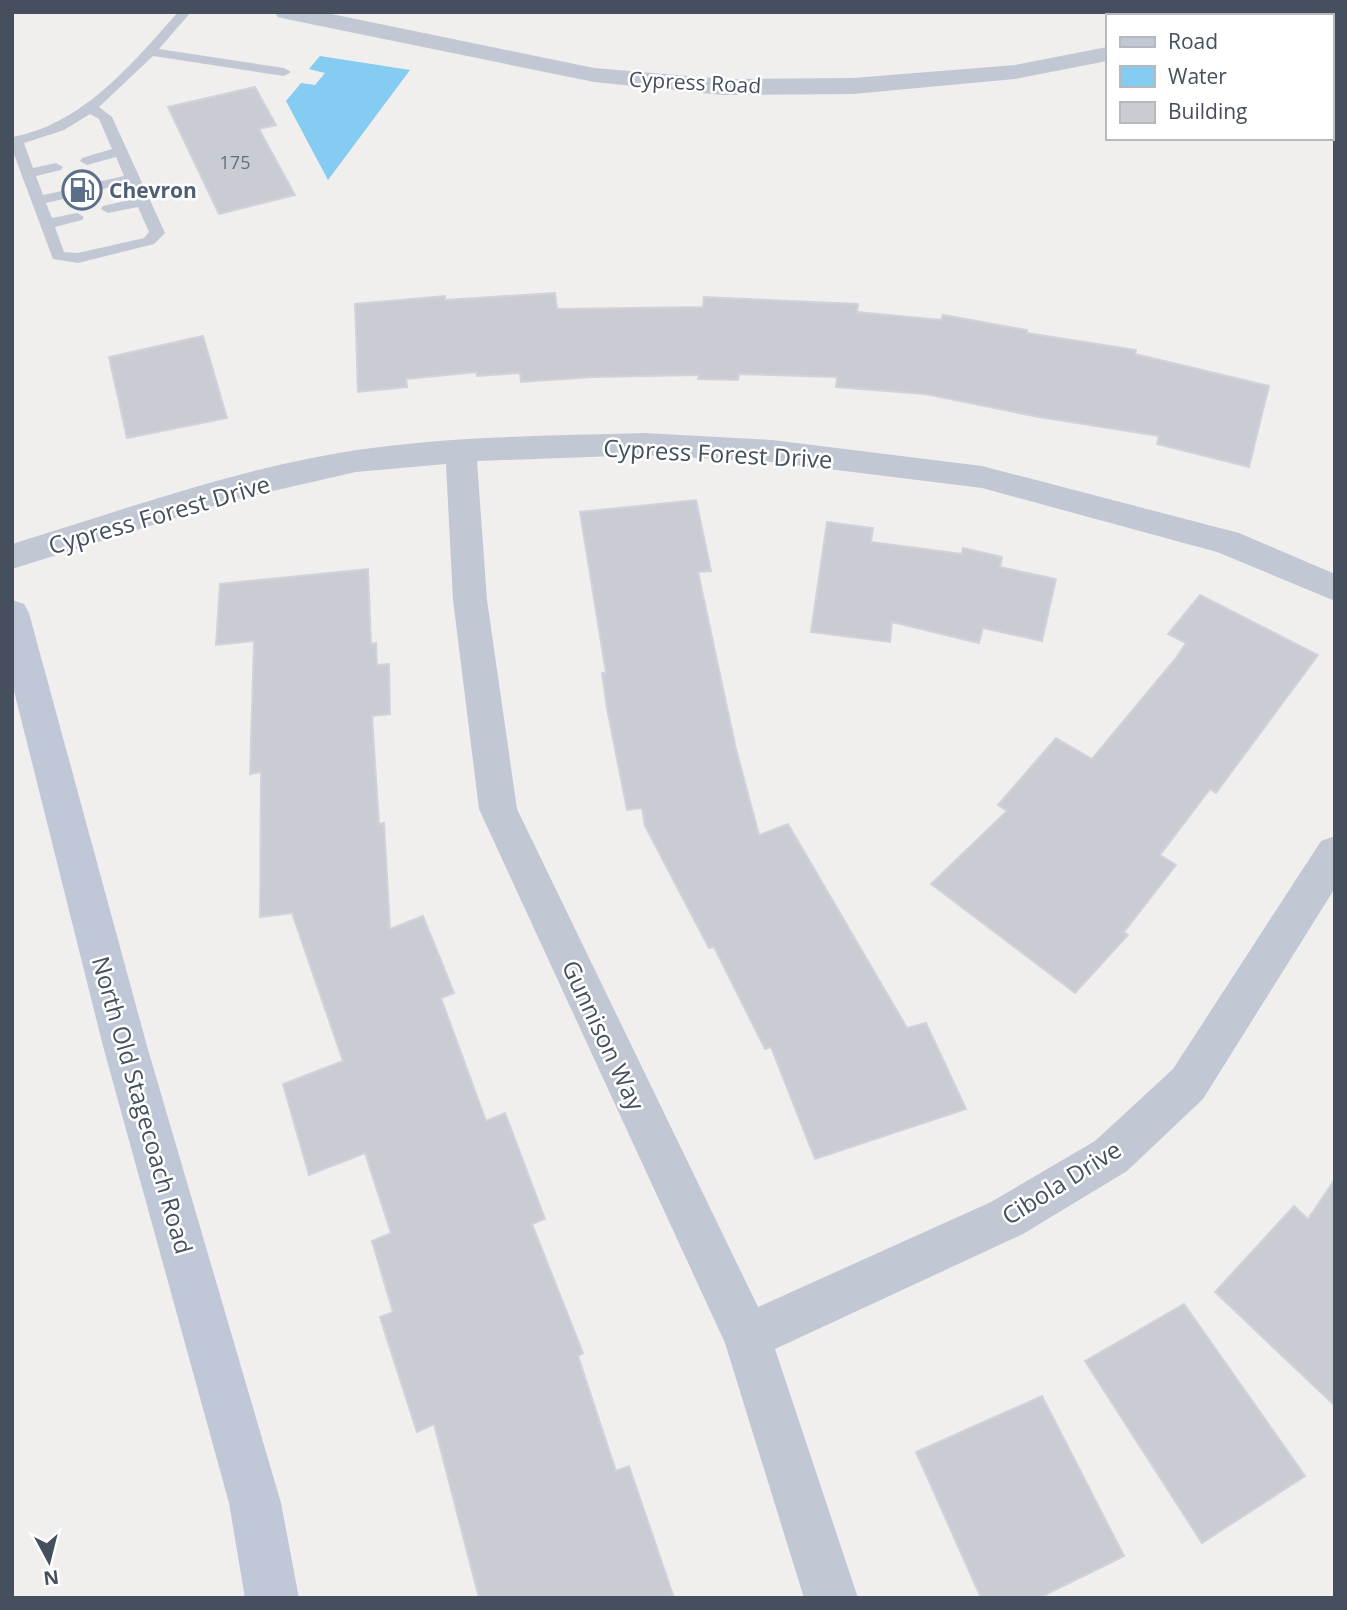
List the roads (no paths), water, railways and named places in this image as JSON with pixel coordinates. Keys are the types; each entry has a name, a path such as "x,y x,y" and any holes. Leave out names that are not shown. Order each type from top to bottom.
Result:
{"street":[{"name":"Cypress Road","path":"286,12 594,75 723,87 853,86 1015,72 1106,54"},
{"name":"Cypress Forest Drive","path":"12,557 226,490 356,461 461,453 498,447 644,444 772,451 982,477 1227,542 1335,587"},
{"name":"Gunnison Way","path":"461,453 470,600 499,809 747,1337 831,1598"},
{"name":"North Old Stagecoach Road","path":"12,613 125,1046 256,1503 272,1598"},
{"name":"Cibola Drive","path":"747,1337 1007,1218 1111,1156 1188,1084 1335,853"}],"lane":[{"path":"89,107 104,117 157,233 149,242 78,258 58,256 14,141 60,127 89,107 152,52 185,12"},
{"path":"152,52 284,72"},
{"path":"87,161 120,151"},
{"path":"28,173 57,167"},
{"path":"98,186 132,178"},
{"path":"38,201 67,194"},
{"path":"108,209 142,202"},
{"path":"46,223 77,217"}],"water":[{"path":"320,56 410,70 328,180 286,101 301,83 315,85 325,73 309,69"}],"place":[{"name":"Chevron","path":"82,190"}]}
